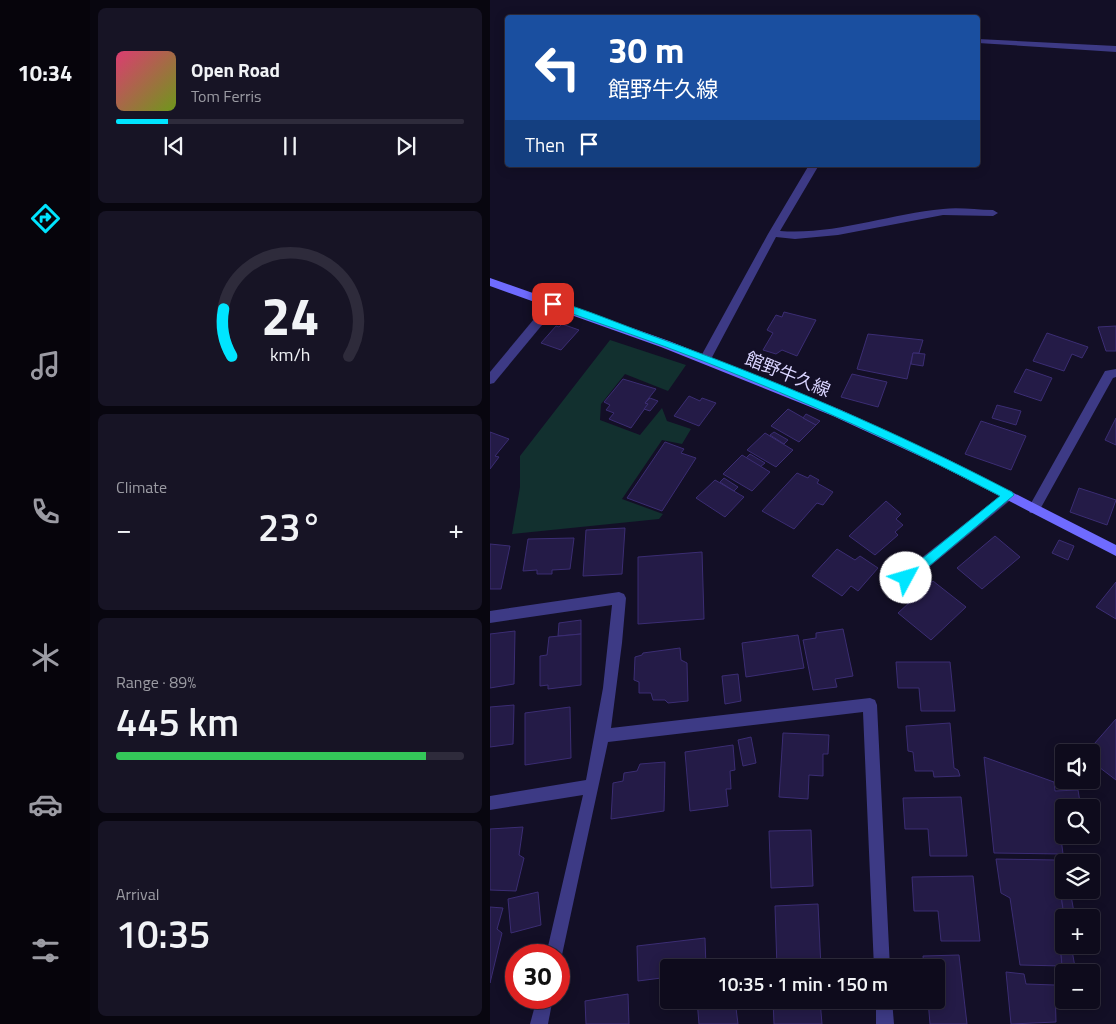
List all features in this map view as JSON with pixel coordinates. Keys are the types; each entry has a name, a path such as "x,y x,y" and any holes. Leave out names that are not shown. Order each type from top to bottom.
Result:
{"main road":[{"name":"館野牛久線","path":"490,282 706,358 838,413 952,466 1116,551"}],"street":[{"path":"980,41 1116,49"},
{"path":"706,358 773,234 813,167"},
{"path":"773,234 804,236 833,233 944,212 993,213"},
{"path":"490,380 553,304"},
{"path":"1034,509 1109,374 1116,372"},
{"path":"906,578 1008,495"},
{"path":"490,617 619,598 616,640 603,736 556,944"},
{"path":"603,736 870,705 882,959"},
{"path":"490,803 591,786"},
{"path":"539,1024 542,1009"},
{"path":"884,1009 885,1024"}],"green space":[{"path":"610,340 686,365 668,391 625,374 601,404 600,420 640,435 662,408 667,421 691,429 682,444 662,440 622,499 663,514 659,519 512,534 520,487 520,456"}],"building":[{"path":"784,312 816,320 797,356 782,350 776,354 763,350 773,333 767,330 776,315 782,317"},
{"path":"562,324 579,330 561,350 541,343 556,326 559,327"},
{"path":"1116,326 1116,351 1106,351 1098,327"},
{"path":"1047,333 1088,347 1082,358 1072,354 1064,371 1033,361"},
{"path":"868,334 923,340 919,353 913,353 907,379 857,369"},
{"path":"913,353 925,354 923,366 911,364"},
{"path":"1026,369 1052,378 1041,401 1014,392"},
{"path":"852,374 887,382 878,407 841,397"},
{"path":"623,379 656,389 645,403 648,404 631,428 609,419 614,413 606,410 610,405 604,402"},
{"path":"689,396 700,401 702,398 716,403 699,426 674,416"},
{"path":"650,398 658,401 650,411 644,409 648,404 645,403"},
{"path":"997,405 1021,411 1016,425 992,418"},
{"path":"788,409 816,425 799,442 771,426"},
{"path":"806,414 820,421 816,425 803,418"},
{"path":"1116,418 1116,445 1105,440"},
{"path":"981,421 1026,436 1011,470 965,454"},
{"path":"490,432 509,439 495,456 499,457 490,469"},
{"path":"774,432 788,440 784,444 770,435"},
{"path":"765,433 793,450 776,467 747,450"},
{"path":"665,442 684,449 681,453 696,458 662,511 627,498"},
{"path":"750,454 765,463 760,467 746,458"},
{"path":"742,455 770,472 752,491 723,474"},
{"path":"797,473 808,478 810,475 819,480 817,483 833,492 823,505 817,503 794,529 762,511"},
{"path":"724,478 738,487 734,491 720,482"},
{"path":"715,480 744,497 725,517 696,498"},
{"path":"1079,488 1116,500 1107,525 1070,512"},
{"path":"886,501 901,514 896,519 903,525 895,532 898,535 875,555 849,536"},
{"path":"625,528 622,574 583,576 586,530"},
{"path":"995,536 1020,557 982,589 957,568"},
{"path":"574,538 570,569 552,570 552,574 537,574 537,570 523,571 528,539"},
{"path":"1059,540 1074,546 1068,560 1052,553"},
{"path":"490,544 510,546 501,589 490,589"},
{"path":"837,549 855,560 860,556 878,568 858,591 851,586 842,596 812,576"},
{"path":"702,552 704,619 638,624 638,557"},
{"path":"933,581 966,607 931,640 898,613"},
{"path":"1116,582 1116,619 1096,607"},
{"path":"581,620 581,634 558,636 559,623"},
{"path":"843,629 853,676 835,679 837,687 813,690 803,640 816,638 816,633"},
{"path":"515,631 514,684 490,688 490,634"},
{"path":"581,634 581,685 548,689 548,685 540,686 540,656 547,655 549,637"},
{"path":"798,635 804,668 746,677 742,643"},
{"path":"680,648 681,660 687,663 688,701 668,703 665,700 653,700 651,693 639,693 639,682 634,680 635,657 643,653"},
{"path":"896,662 950,662 955,711 921,711 919,688 898,688"},
{"path":"738,674 741,701 725,704 722,676"},
{"path":"514,705 513,744 490,747 490,707"},
{"path":"570,707 571,758 525,765 525,713"},
{"path":"1116,719 1116,780 1100,768 1100,744 1094,744"},
{"path":"950,723 954,768 958,770 960,776 934,777 933,771 915,771 913,752 908,751 906,726"},
{"path":"783,733 829,735 828,754 823,754 823,776 809,775 808,799 779,797"},
{"path":"751,737 756,763 743,766 738,740"},
{"path":"733,745 735,770 730,771 731,789 726,789 728,806 690,811 685,752"},
{"path":"984,757 1054,782 1055,791 1078,790 1080,799 1055,799 1055,844 1062,844 1063,854 994,853"},
{"path":"665,762 664,811 611,819 613,783 623,781 624,773 637,771 640,764"},
{"path":"961,797 967,856 930,856 928,829 905,829 903,798"},
{"path":"523,827 519,855 524,858 516,891 490,890 490,829"},
{"path":"811,830 813,886 771,888 769,831"},
{"path":"996,859 1055,860 1055,899 1062,899 1063,909 1055,909 1055,954 1061,954 1062,964 1055,964 1055,966 1020,965 1010,898 1001,893"},
{"path":"973,876 980,941 941,941 938,911 914,911 912,877"},
{"path":"538,892 541,925 511,933 508,899"},
{"path":"1062,899 1072,899 1073,909 1063,909"},
{"path":"818,904 821,959 777,959 775,906"},
{"path":"490,907 503,908 497,929 502,933 490,983"},
{"path":"705,938 706,959 660,959 660,978 638,981 637,946"},
{"path":"1061,954 1073,954 1074,964 1062,964"},
{"path":"959,955 967,1024 930,1024 929,1009 945,1009 945,959 923,959 923,956"},
{"path":"1006,972 1024,974 1026,984 1055,985 1056,1022 1011,1024"},
{"path":"628,994 629,1024 586,1024 585,1001"},
{"path":"698,1009 736,1009 738,1024 699,1024"},
{"path":"773,1009 821,1009 822,1024 774,1024"}],"route":[{"path":"553,304 706,358 838,413 952,466 1008,495 906,578"}]}
